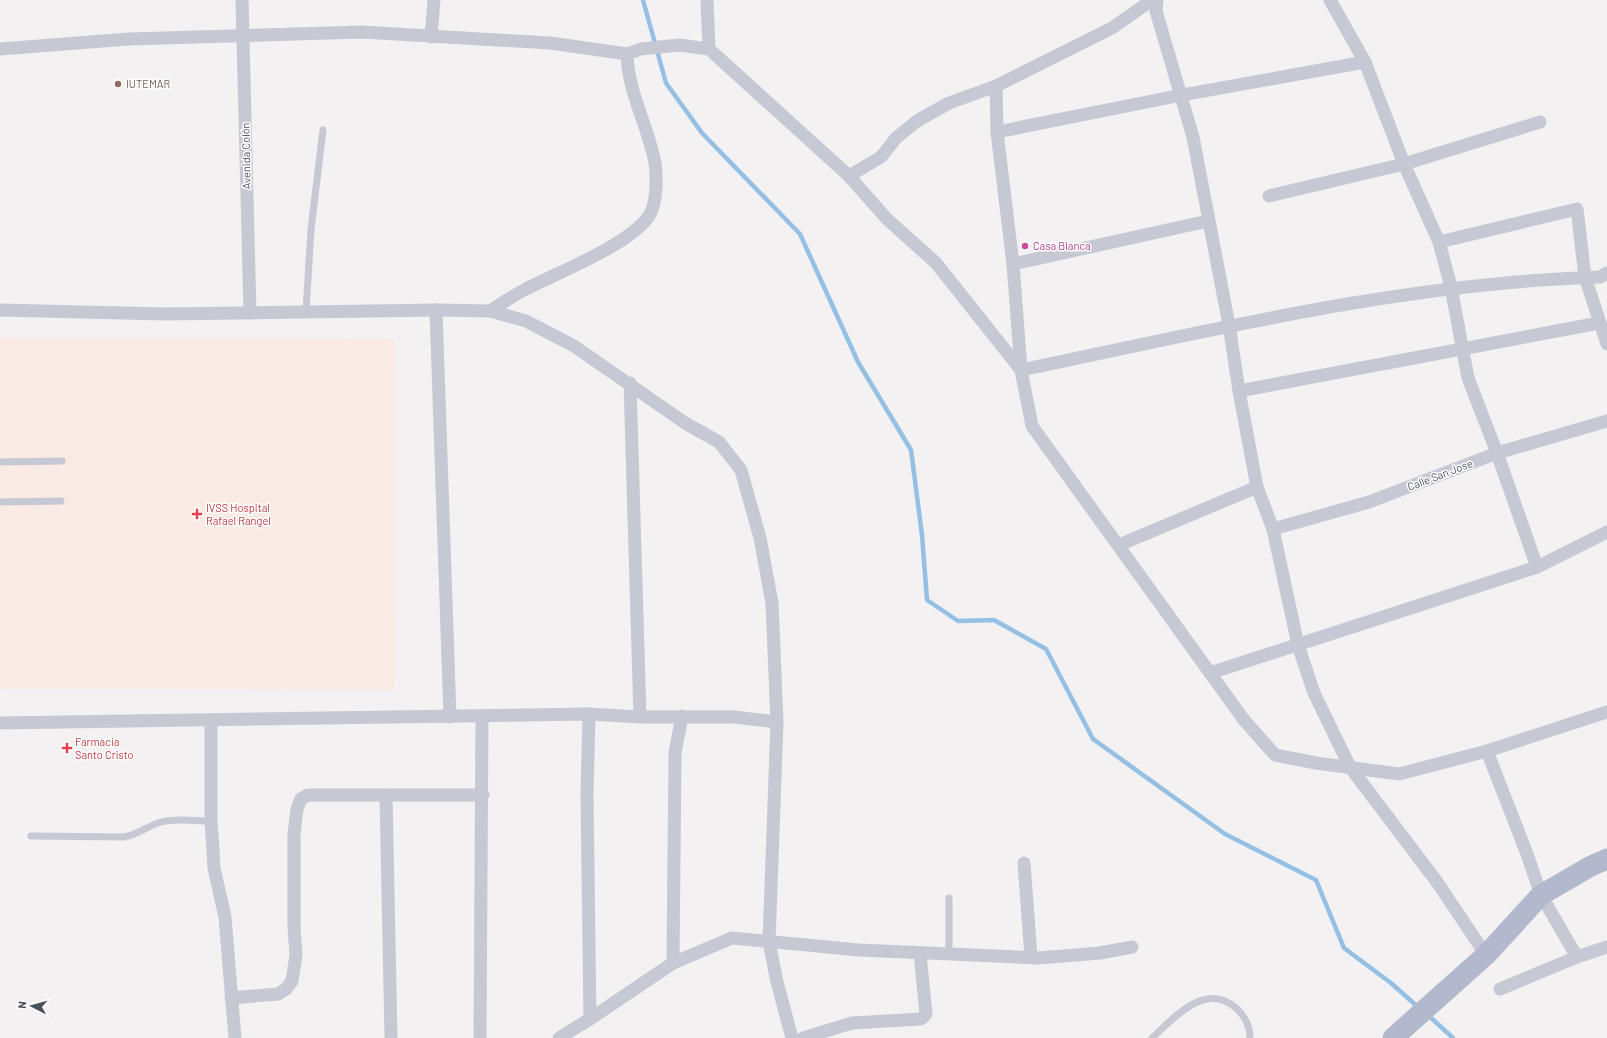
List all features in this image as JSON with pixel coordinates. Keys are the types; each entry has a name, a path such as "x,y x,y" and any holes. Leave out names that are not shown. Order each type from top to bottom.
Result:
{"main road":[{"path":"1393,1038 1486,955 1541,896 1591,866 1607,860"}],"street":[{"name":"Avenida Colón","path":"242,0 250,313"},
{"path":"431,37 434,0"},
{"path":"707,0 709,49"},
{"path":"849,176 881,157 896,138 917,122 949,103 996,86 1112,28 1152,0"},
{"path":"1157,0 1156,11 1182,95 1193,137 1229,325 1239,391 1257,486 1273,529 1298,645 1314,693 1350,767 1437,882 1486,955"},
{"path":"1330,0 1365,62 1404,164 1439,242 1451,287 1468,378 1497,453 1537,568"},
{"path":"0,50 129,39 362,32 550,43 627,54 640,49 680,45 709,49 849,176 887,219 936,263 1021,370"},
{"path":"490,311 526,289 563,272 629,236 649,216 656,194 655,163 628,74 627,54"},
{"path":"997,132 1182,95 1365,62"},
{"path":"996,86 997,132 1013,264 1021,370 1032,426 1248,725 1275,755 1316,763 1399,774 1487,751 1607,713"},
{"path":"1269,196 1404,164 1540,122"},
{"path":"1439,242 1577,209 1585,277 1607,344"},
{"path":"1013,264 1208,221"},
{"path":"1021,370 1229,325 1350,303 1451,287 1600,277 1607,273"},
{"path":"0,310 166,314 436,310 490,311 526,321 574,346 630,383 685,423 718,442 740,470 760,538 772,603 777,722 769,942 777,982 792,1038"},
{"path":"436,310 450,717"},
{"path":"1239,391 1599,323"},
{"path":"630,383 640,717"},
{"name":"Calle San Jose","path":"1273,529 1369,502 1497,453 1607,421"},
{"path":"1119,545 1257,486"},
{"path":"1210,673 1537,568 1607,532"},
{"path":"0,723 482,717 589,714 640,717 734,717 777,722"},
{"path":"589,714 587,794 590,1019"},
{"path":"673,963 675,754 682,716"},
{"path":"480,1038 483,795 482,717"},
{"path":"211,721 211,821 214,868 225,917 235,1038"},
{"path":"1487,751 1527,854 1541,896 1577,957"},
{"path":"231,998 278,994 286,989 292,981 296,955 294,927 294,834 297,809 301,799 308,795 483,795"},
{"path":"386,795 391,1038"},
{"path":"1024,862 1031,957"},
{"path":"559,1038 673,963 732,938 920,954 1031,957 1100,953 1132,947"},
{"path":"1500,990 1577,957 1607,947"},
{"path":"803,1038 852,1024 921,1019 926,1014 920,954"}],"lane":[{"path":"306,312 311,230 323,130"},
{"path":"0,462 62,461"},
{"path":"0,502 60,501"},
{"path":"31,836 124,837 131,836 154,824 167,821 211,821"},
{"path":"949,898 949,955"},
{"path":"1152,1038 1188,1005 1200,1000 1215,999 1231,1004 1242,1013 1248,1026 1250,1038"}],"shaded area":[{"name":"IVSS Hospital Rafael Rangel","path":"0,338 395,339 394,690 0,689"}],"waterway":[{"path":"643,0 666,83 702,133 800,234 858,362 911,450 922,535 927,600 958,621 994,620 1046,649 1093,739 1225,834 1316,880 1344,948 1391,983 1419,1008"},
{"path":"1428,1015 1453,1038"}],"place":[{"name":"IUTEMAR","path":"118,84"},
{"name":"Casa Blanca","path":"1025,246"},
{"name":"IVSS Hospital Rafael Rangel","path":"197,514"},
{"name":"Farmacia Santo Cristo","path":"67,748"}]}
